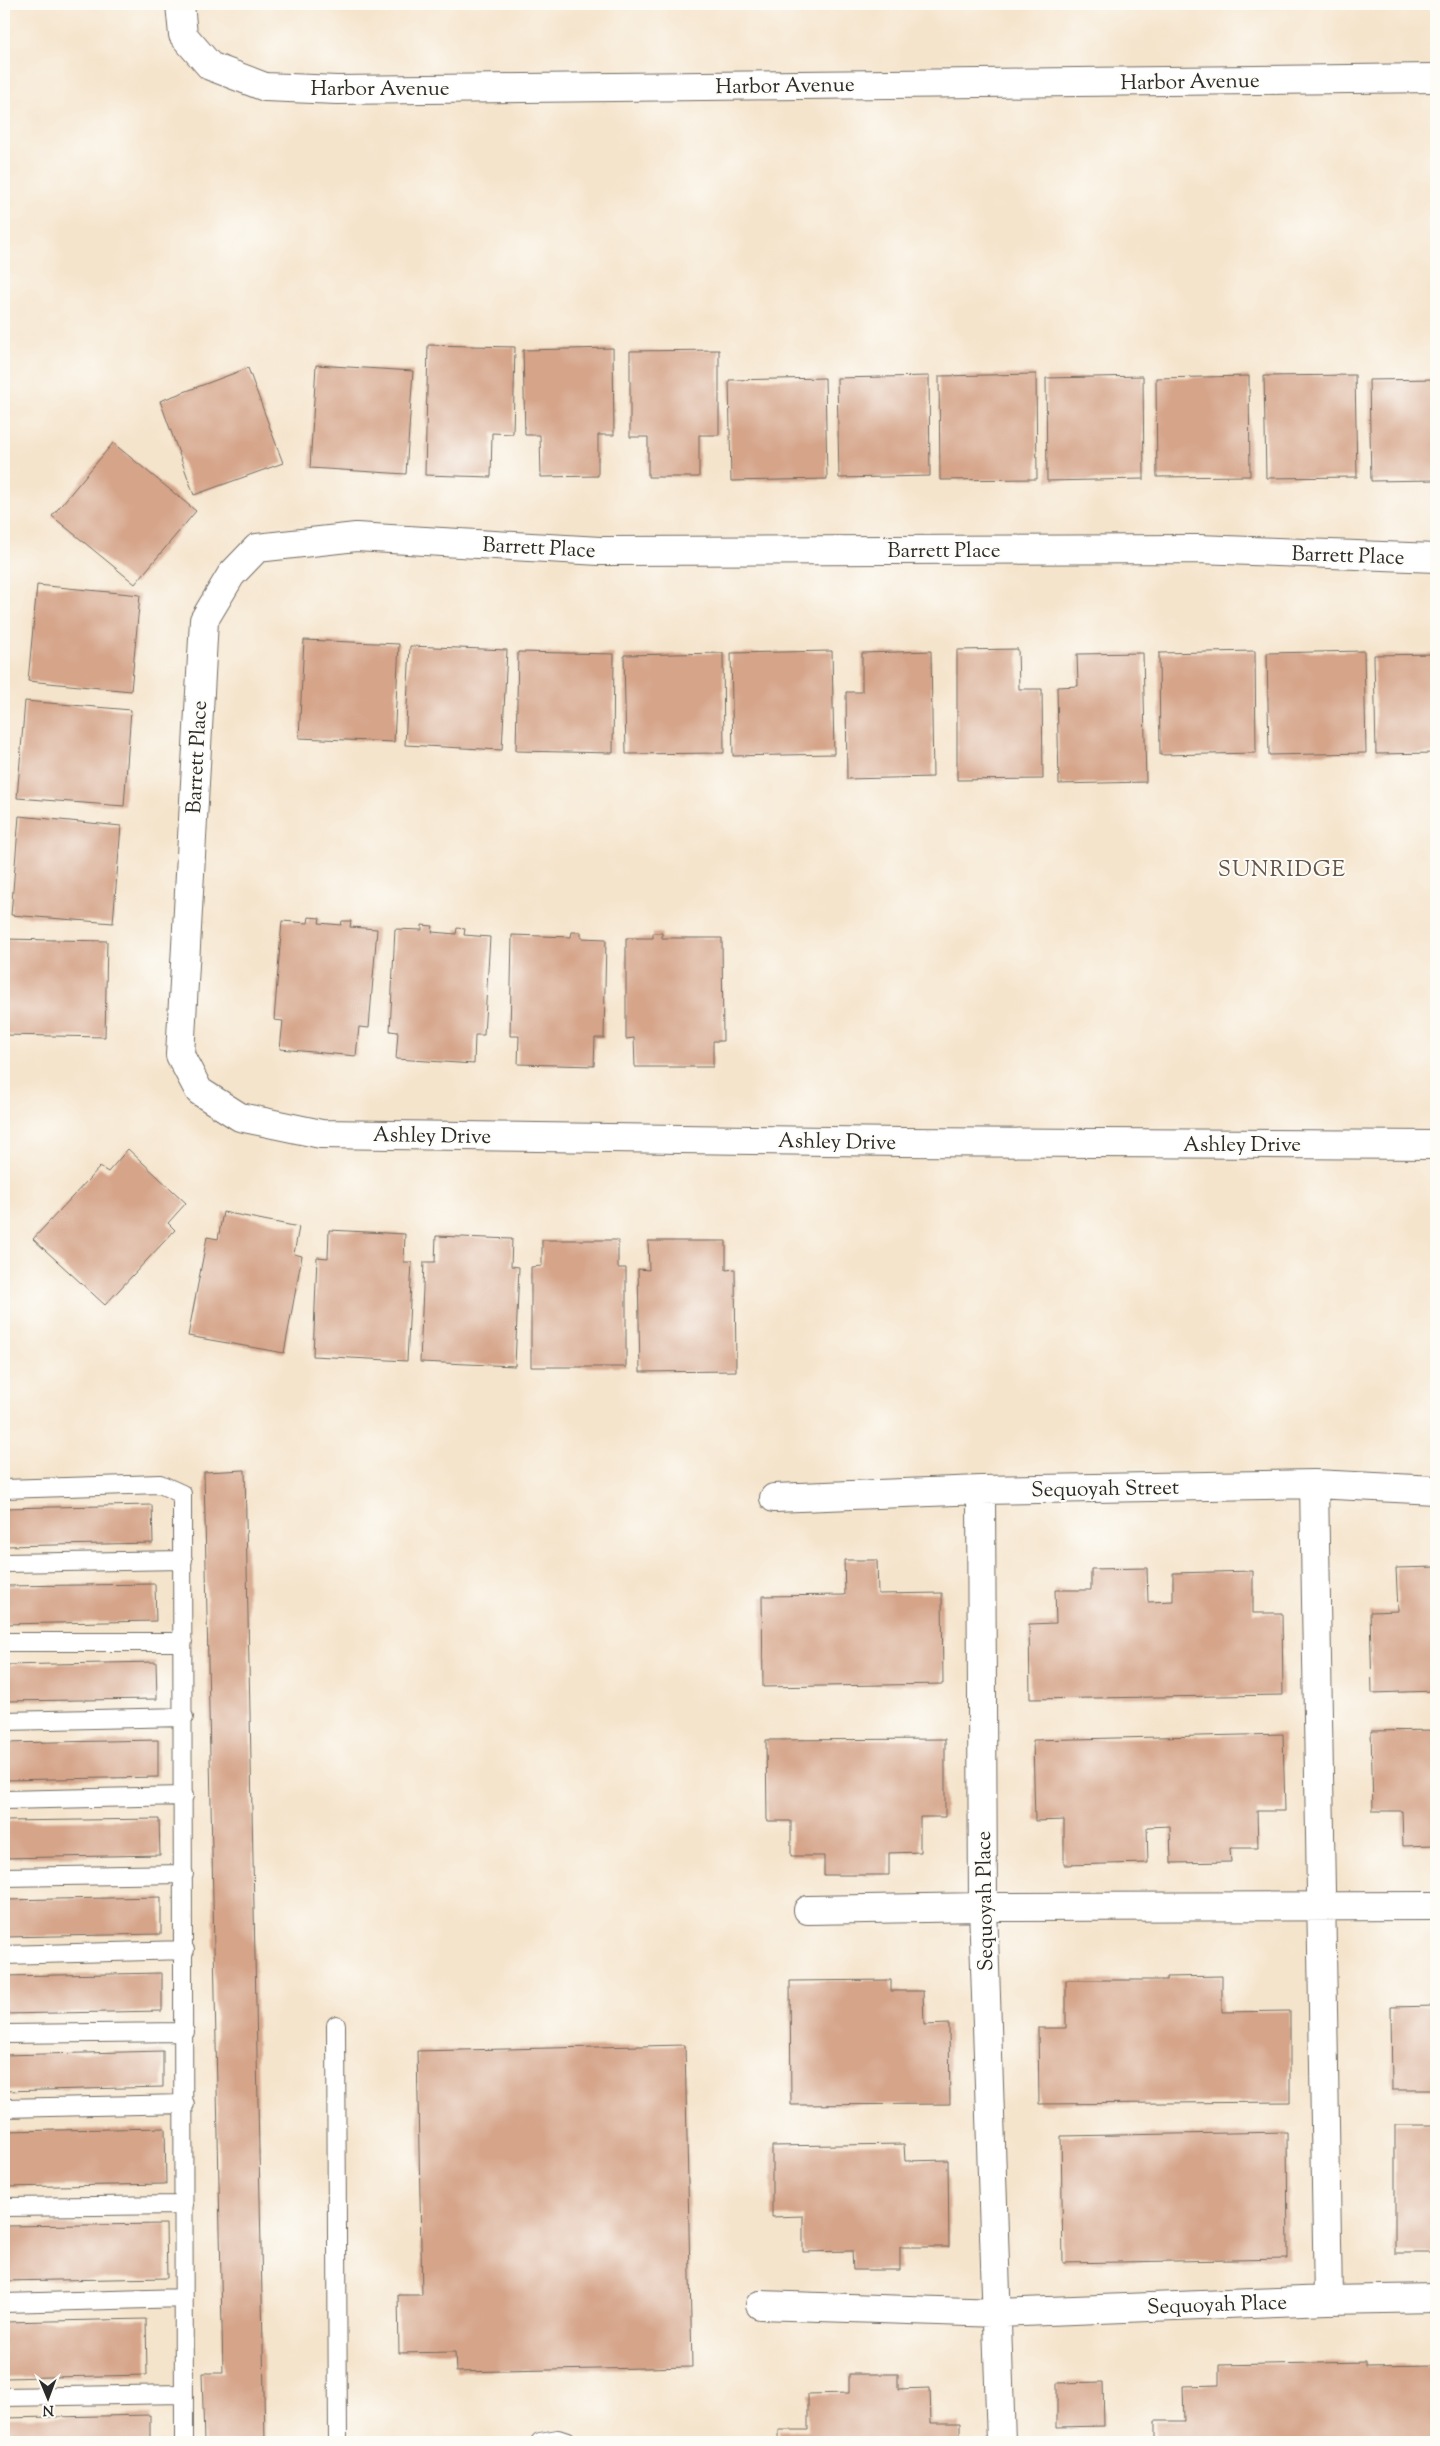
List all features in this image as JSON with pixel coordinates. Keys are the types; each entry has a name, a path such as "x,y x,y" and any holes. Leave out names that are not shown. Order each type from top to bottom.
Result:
{"street":[{"name":"Harbor Avenue","path":"180,4 182,34 210,66 265,87 337,90 1436,78"},
{"name":"Barrett Place","path":"240,1117 199,1091 180,1055 204,620 231,575 257,548 356,537 600,550 1198,549 1436,558"},
{"name":"Ashley Drive","path":"240,1117 321,1134 912,1142 1436,1145"},
{"name":"Sequoyah Street","path":"774,1498 981,1490 1314,1484 1436,1490"},
{"path":"1314,1484 1328,2300"},
{"name":"Sequoyah Place","path":"981,1490 983,1907 998,2313 1000,2442"},
{"path":"808,1910 983,1907 1436,1906"},
{"name":"Sequoyah Place","path":"760,2305 998,2313 1328,2300 1436,2298"}],"lane":[{"path":"4,1489 160,1484 182,1494 185,2032 184,2442"},
{"path":"4,1563 183,1560"},
{"path":"4,1642 183,1642"},
{"path":"4,1721 184,1717"},
{"path":"4,1800 184,1796"},
{"path":"4,1877 184,1874"},
{"path":"4,1955 184,1950"},
{"path":"336,2025 338,2442"},
{"path":"4,2034 185,2032"},
{"path":"4,2108 185,2104"},
{"path":"4,2208 184,2205"},
{"path":"4,2303 184,2298"},
{"path":"4,2397 184,2394"},
{"path":"540,2442 558,2439 566,2442"}],"building":[{"path":"428,345 515,347 513,434 492,433 491,477 425,475"},
{"path":"613,348 614,435 598,435 598,476 541,477 540,435 525,435 523,350"},
{"path":"719,350 719,435 699,435 699,477 648,477 648,437 630,437 630,351"},
{"path":"316,365 413,371 406,474 310,468"},
{"path":"248,368 283,463 194,495 160,401"},
{"path":"1036,374 1037,479 940,480 939,376"},
{"path":"1355,375 1357,477 1266,478 1264,376"},
{"path":"929,376 930,476 839,478 837,378"},
{"path":"1143,376 1144,479 1047,481 1046,378"},
{"path":"1249,376 1250,476 1157,477 1156,378"},
{"path":"825,378 827,479 731,481 729,380"},
{"path":"1436,379 1436,480 1371,481 1369,380"},
{"path":"113,443 196,511 135,584 52,516"},
{"path":"37,585 140,595 131,691 28,681"},
{"path":"304,640 399,644 394,742 299,738"},
{"path":"410,646 507,650 502,750 405,745"},
{"path":"1018,649 1019,689 1042,689 1043,779 957,780 957,650"},
{"path":"832,651 834,754 733,756 731,653"},
{"path":"931,651 933,777 847,779 846,692 862,692 862,653"},
{"path":"1255,651 1256,753 1160,755 1159,653"},
{"path":"1364,651 1366,753 1269,755 1267,653"},
{"path":"518,652 614,654 613,753 516,751"},
{"path":"723,653 724,753 626,754 624,655"},
{"path":"1143,653 1146,782 1059,784 1057,687 1078,686 1077,654"},
{"path":"1436,654 1436,753 1376,754 1374,655"},
{"path":"25,701 131,710 124,806 17,798"},
{"path":"19,816 121,826 113,923 11,915"},
{"path":"309,917 320,918 319,923 341,925 342,921 351,921 350,927 377,929 369,1028 359,1027 356,1056 280,1049 283,1021 274,1020 282,921 308,923"},
{"path":"422,925 433,926 432,932 456,934 457,928 465,929 464,935 490,937 484,1035 475,1035 474,1064 396,1059 398,1032 390,1031 395,929 422,930"},
{"path":"572,932 581,932 581,938 606,939 604,1038 595,1038 594,1066 518,1064 519,1036 510,1036 512,935 571,937"},
{"path":"653,933 662,933 662,938 722,938 723,1041 713,1041 713,1067 635,1067 634,1038 626,1039 626,938 653,938"},
{"path":"4,939 107,941 105,1037 4,1035"},
{"path":"128,1149 186,1203 168,1223 175,1230 105,1305 33,1239 100,1167 108,1172"},
{"path":"223,1212 299,1227 294,1254 302,1256 284,1353 188,1336 207,1237 218,1239"},
{"path":"329,1230 405,1234 404,1262 412,1262 407,1361 313,1356 317,1257 328,1258"},
{"path":"436,1236 512,1239 511,1266 519,1267 515,1366 420,1362 424,1262 435,1262"},
{"path":"542,1240 618,1240 618,1268 626,1268 626,1367 531,1367 531,1267 542,1266"},
{"path":"648,1241 726,1241 726,1270 735,1269 736,1371 640,1372 638,1269 649,1270"},
{"path":"245,1470 265,2442 204,2442 202,2373 223,2373 204,1472"},
{"path":"152,1505 153,1543 4,1546 4,1508"},
{"path":"844,1560 877,1560 878,1594 942,1593 943,1684 763,1687 762,1596 845,1595"},
{"path":"1436,1567 1436,1691 1372,1693 1370,1612 1398,1611 1396,1568"},
{"path":"1147,1568 1148,1602 1173,1601 1173,1573 1253,1571 1253,1613 1282,1613 1283,1695 1030,1699 1029,1624 1056,1623 1055,1590 1091,1590 1091,1569"},
{"path":"155,1584 156,1621 4,1624 4,1586"},
{"path":"156,1662 157,1699 4,1701 4,1665"},
{"path":"1436,1730 1436,1857 1434,1857 1434,1845 1403,1846 1402,1811 1373,1811 1371,1731"},
{"path":"1283,1734 1285,1811 1257,1811 1258,1848 1230,1848 1231,1862 1171,1863 1170,1826 1147,1827 1148,1863 1064,1865 1064,1820 1035,1821 1033,1740"},
{"path":"945,1739 945,1817 920,1817 920,1852 889,1853 889,1875 824,1875 824,1856 791,1856 791,1821 767,1821 766,1740"},
{"path":"158,1740 158,1777 4,1780 4,1743"},
{"path":"159,1819 160,1855 4,1858 4,1821"},
{"path":"161,1897 161,1934 4,1937 4,1900"},
{"path":"162,1973 162,2011 4,2014 4,1976"},
{"path":"1222,1976 1222,2012 1290,2011 1290,2102 1039,2104 1038,2028 1066,2028 1066,1980 1167,1980 1167,1977"},
{"path":"891,1980 891,1991 923,1991 924,2025 949,2024 950,2104 791,2105 790,1981"},
{"path":"1436,2006 1436,2090 1392,2090 1391,2007"},
{"path":"685,2045 692,2367 456,2372 455,2352 399,2353 398,2295 422,2295 417,2051"},
{"path":"163,2051 163,2087 4,2091 4,2055"},
{"path":"1395,2125 1436,2125 1436,2253 1395,2253"},
{"path":"165,2128 166,2184 4,2187 4,2131"},
{"path":"1287,2132 1288,2259 1063,2263 1061,2136"},
{"path":"904,2144 905,2161 948,2160 949,2247 900,2247 900,2270 853,2270 852,2251 803,2252 803,2216 772,2217 772,2146"},
{"path":"166,2224 167,2278 4,2281 4,2226"},
{"path":"146,2319 147,2375 4,2378 4,2322"},
{"path":"1365,2362 1365,2366 1436,2365 1436,2442 1155,2442 1155,2421 1184,2421 1183,2386 1219,2385 1219,2365"},
{"path":"849,2374 898,2374 898,2389 930,2388 931,2423 960,2423 960,2442 779,2442 779,2430 808,2430 808,2394 849,2393"},
{"path":"1103,2382 1104,2426 1057,2427 1057,2383"},
{"path":"150,2415 150,2442 4,2442 4,2418"}],"district":[{"name":"SUNRIDGE","path":"1282,868"}]}
